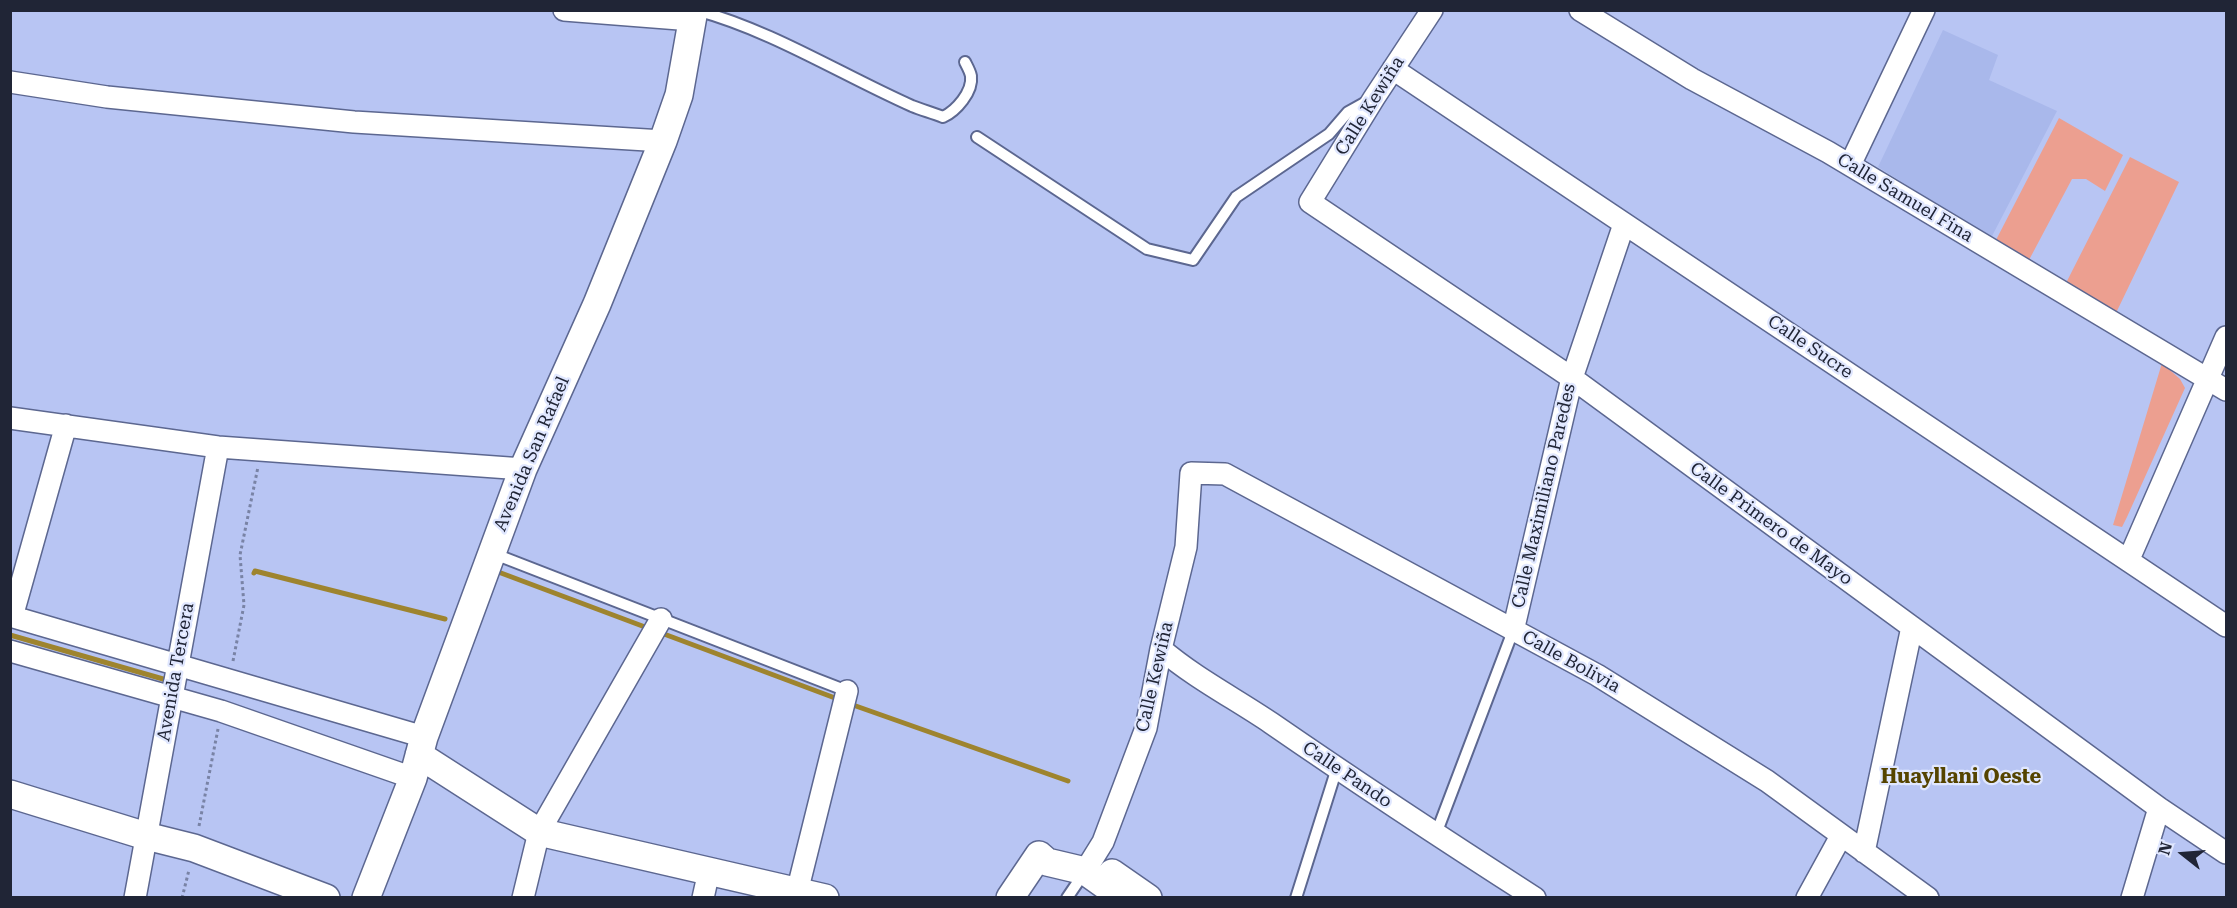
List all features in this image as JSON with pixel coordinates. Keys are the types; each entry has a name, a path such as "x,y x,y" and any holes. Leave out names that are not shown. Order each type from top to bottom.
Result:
{"street":[{"path":"564,10 694,14"},
{"name":"Calle Kewiña","path":"1310,202 1432,10"},
{"name":"Calle Samuel Fina","path":"1580,10 1692,79 1850,165 2217,385"},
{"path":"1850,165 1924,10"},
{"name":"Avenida San Rafael","path":"366,897 523,469 597,304 663,141 679,95 694,14"},
{"name":"Calle Sucre","path":"1393,69 2226,626"},
{"path":"10,82 106,97 354,122 663,141"},
{"name":"Calle Primero de Mayo","path":"1310,202 1572,378 2159,808 2226,853"},
{"name":"Calle Maximiliano Paredes","path":"1513,631 1572,378 1624,224"},
{"path":"2129,559 2217,385 2226,337"},
{"path":"10,418 218,447 523,469"},
{"path":"66,425 11,617 178,665 419,757 539,832 825,897"},
{"name":"Avenida Tercera","path":"135,897 218,447"},
{"name":"Calle Kewiña","path":"1088,866 1103,842 1146,728 1161,649 1186,547 1191,473"},
{"name":"Calle Bolivia","path":"1191,473 1225,474 1597,675 1767,781 1928,897"},
{"path":"523,897 539,832 661,620"},
{"path":"1864,852 1912,627"},
{"name":"Calle Pando","path":"1161,649 1184,668 1241,703 1436,834 1535,897"},
{"path":"10,651 221,711 419,757"},
{"path":"797,892 847,691"},
{"path":"10,794 146,836 194,848 326,897"},
{"path":"2132,897 2159,808"},
{"path":"1807,897 1841,836"},
{"path":"1010,897 1039,855 1047,862 1088,866 1148,897"},
{"path":"1088,866 1123,897"},
{"path":"703,897 709,871"}],"lane":[{"path":"694,14 722,17 762,33 914,106 943,117 951,113 961,102 968,88 971,77 965,62"},
{"path":"977,137 1147,249 1193,260 1236,197 1329,134 1348,112 1374,98"},
{"path":"492,552 847,691"},
{"name":"Calle Maximiliano Paredes","path":"1436,834 1513,631"},
{"path":"1296,897 1337,768"},
{"path":"1067,897 1088,866"}],"shaded area":[{"path":"1943,30 1998,55 1989,80 2057,111 1991,238 1878,167"},
{"path":"2059,118 2123,155 2105,191 2086,179 2072,179 2029,260 1996,240"},
{"path":"2130,157 2179,182 2116,313 2066,283"},
{"path":"2162,363 2180,379 2185,388 2122,527 2113,525"}],"waterway":[{"path":"254,573 255,571 445,619"},
{"path":"501,573 645,627"},
{"path":"664,634 835,698"},
{"path":"10,635 170,681"},
{"path":"853,705 1068,781"}],"district":[{"name":"Huayllani Oeste","path":"1961,777"}]}
